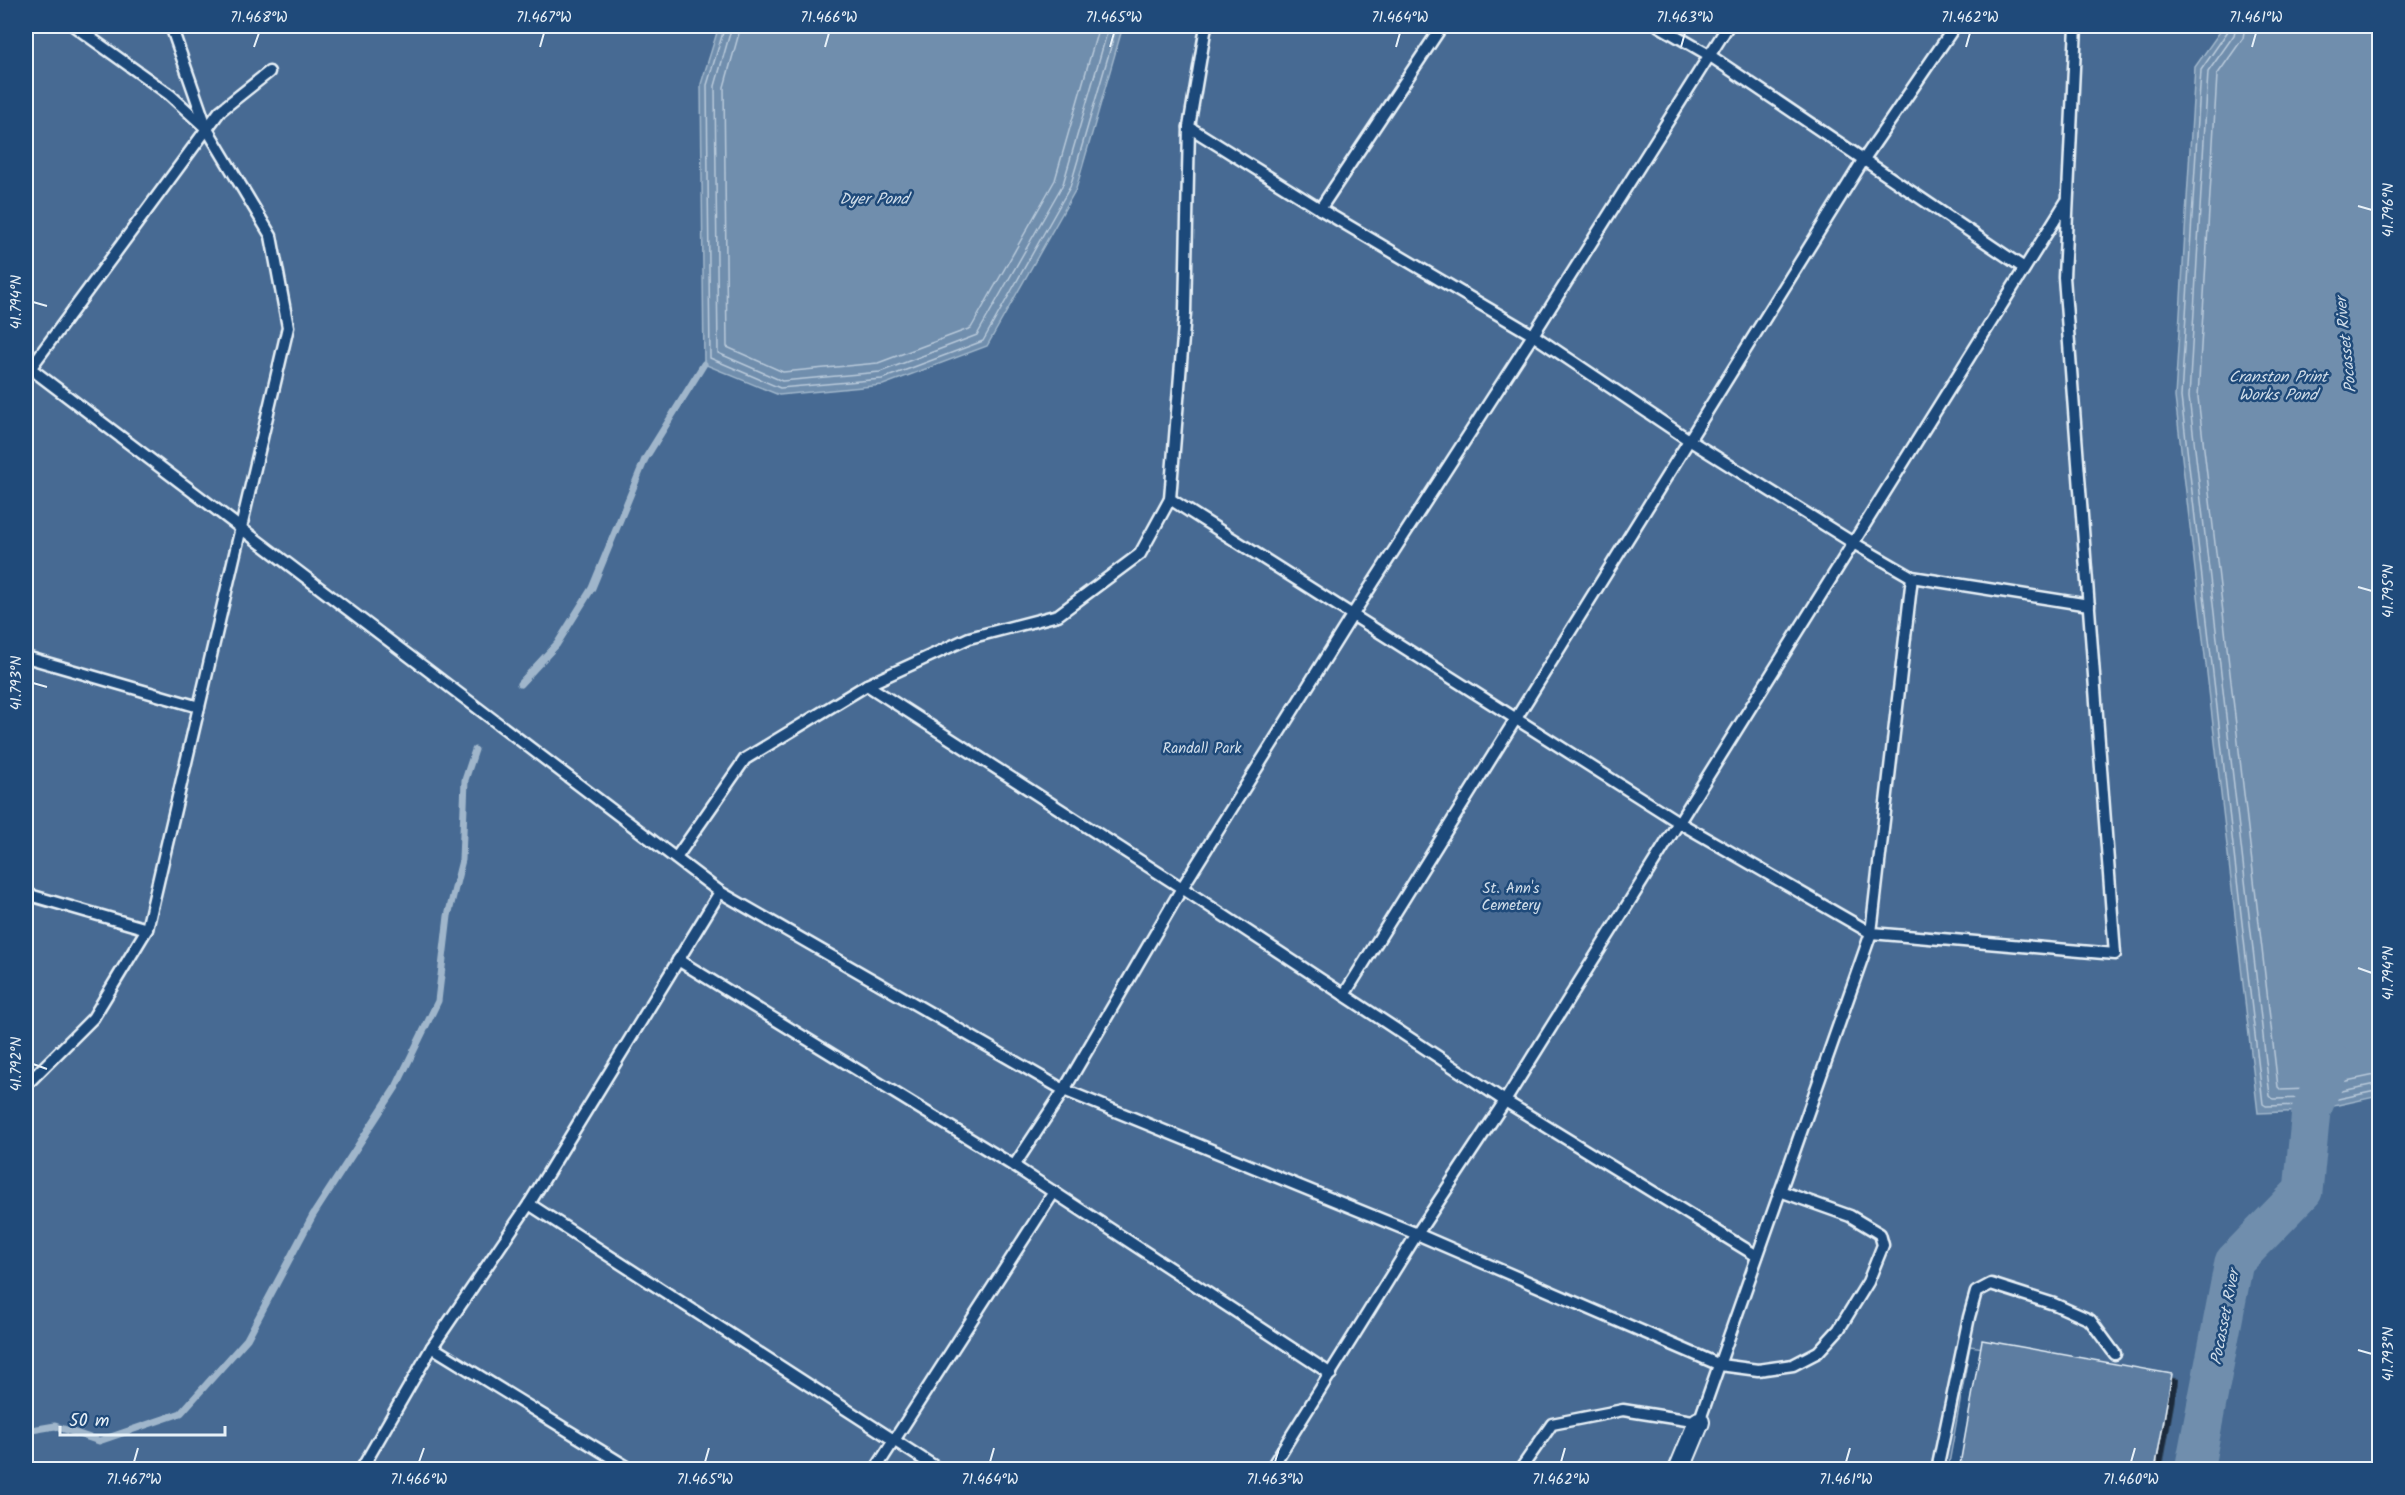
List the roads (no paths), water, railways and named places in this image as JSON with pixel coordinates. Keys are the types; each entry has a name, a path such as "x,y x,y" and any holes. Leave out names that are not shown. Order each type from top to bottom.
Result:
{"street":[{"path":"1679,1470 1700,1422"}],"lane":[{"path":"74,26 170,95 207,129"},
{"path":"26,1081 31,1080 93,1018 147,929 288,327 271,236 207,129 171,26"},
{"path":"676,858 745,759 867,685 969,638 1058,615 1140,554 1170,499 1185,313 1189,127 1206,26"},
{"path":"1320,209 1442,26"},
{"path":"1659,26 1709,55 2024,268"},
{"path":"1014,1166 1064,1090 1182,888 1353,614 1728,26"},
{"path":"1344,995 1864,159 1955,26"},
{"path":"1170,499 1680,823 1871,933 2115,954 2064,277 2076,26"},
{"path":"269,72 220,111 27,369 241,528 720,892 1064,1090 1417,1234 1720,1365 1758,1370 1793,1365 1818,1352 1839,1329 1868,1282 1883,1245 1880,1234 1850,1216 1780,1191"},
{"path":"1189,127 1320,209 1533,335 1689,440 1912,577 2089,605"},
{"path":"1270,1470 1417,1234 1505,1101 1680,823 2068,200"},
{"path":"1520,1470 1552,1424 1623,1410 1700,1422 1756,1256 1871,933 1912,577"},
{"path":"26,657 199,707"},
{"path":"867,685 1182,888 1505,1101 1756,1256"},
{"path":"361,1470 432,1347 529,1204 720,892"},
{"path":"26,894 147,929"},
{"path":"678,960 1014,1166 1330,1374"},
{"path":"875,1470 1054,1192"},
{"path":"529,1204 940,1470"},
{"path":"1937,1470 1976,1292 1991,1284 2054,1304 2090,1320 2115,1354"},
{"path":"432,1347 632,1470"}],"water":[{"name":"Dyer Pond","path":"719,26 1123,26 1076,189 987,346 883,385 779,395 704,364 701,84"},
{"name":"Cranston Print Works Pond","path":"2224,26 2379,26 2379,1096 2311,1111 2258,1113 2175,397 2195,67"}],"waterway":[{"path":"520,684 557,644 592,588 645,459 704,364"},
{"path":"26,1431 55,1426 99,1441 181,1413 247,1339 313,1215 396,1087 438,1001 448,916 462,860 465,780 475,750"},
{"name":"Pocasset River","path":"2194,1470 2234,1262 2303,1191 2311,1111 2332,1063"}],"park label":[{"name":"Randall Park","path":"1202,748"},
{"name":"St. Ann's Cemetery","path":"1511,896"}]}
